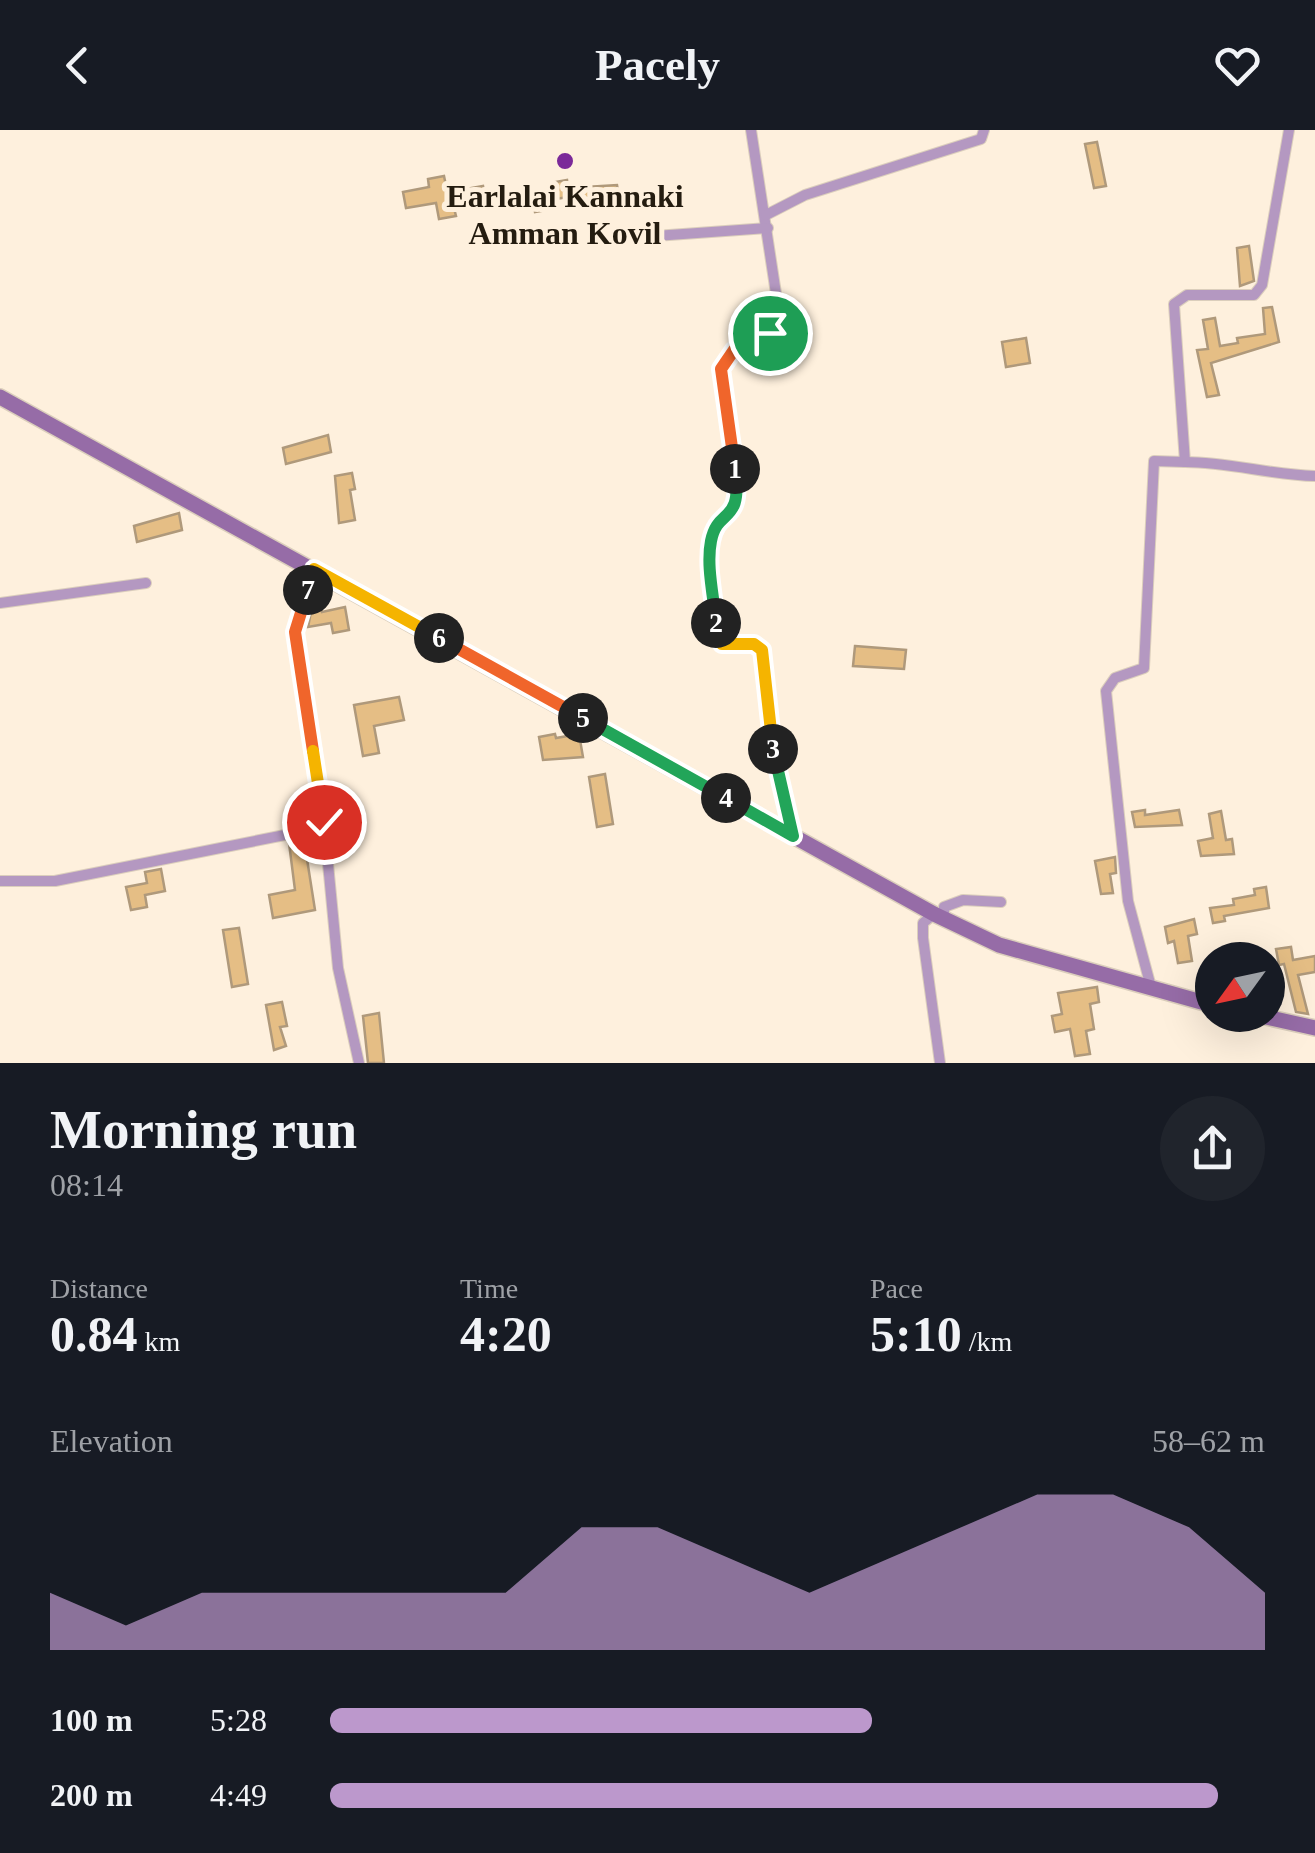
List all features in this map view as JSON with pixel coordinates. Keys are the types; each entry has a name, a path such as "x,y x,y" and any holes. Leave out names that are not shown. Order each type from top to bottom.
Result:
{"main road":[{"path":"0,397 939,916 999,945 1195,1000"},
{"path":"1285,1021 1315,1028"}],"street":[{"path":"751,130 779,313 770,333 734,350 721,369 738,498 731,514 715,528 710,545 718,639 722,644 754,644 762,650 773,756 793,836"},
{"path":"766,214 805,196 981,139 984,130"},
{"path":"1186,462 1174,304 1186,295 1254,295 1262,285 1289,130"},
{"path":"627,238 768,228"},
{"path":"1150,987 1128,901 1106,690 1115,678 1144,668 1154,461 1227,462 1275,475 1315,476"},
{"path":"314,569 295,632 324,827 338,968 360,1063"},
{"path":"0,602 146,583"},
{"path":"0,881 55,881 324,827"},
{"path":"940,1063 922,923 939,916 953,902 1001,902"}],"building":[{"path":"1097,142 1106,186 1094,188 1085,144"},
{"path":"444,176 449,200 468,197 466,189 483,186 486,203 454,208 456,216 439,219 436,203 406,208 403,192 429,187 428,179"},
{"path":"567,180 568,188 617,185 620,202 582,203 580,195 550,200 552,209 535,212 532,195 552,192 550,183"},
{"path":"1249,246 1254,281 1240,286 1237,248"},
{"path":"1272,307 1279,342 1211,363 1219,395 1207,397 1197,350 1208,349 1203,320 1215,318 1220,346 1238,343 1237,338 1265,334 1263,308"},
{"path":"1026,338 1030,363 1006,367 1002,342"},
{"path":"328,435 331,452 286,464 283,448"},
{"path":"352,473 355,489 350,490 355,520 339,523 335,476"},
{"path":"179,513 182,530 137,542 134,526"},
{"path":"320,601 322,612 345,607 349,630 333,633 331,623 308,627 313,602"},
{"path":"855,646 906,650 904,669 853,666"},
{"path":"399,697 404,720 374,726 379,753 363,756 354,705"},
{"path":"555,734 556,738 579,734 583,757 543,760 539,737"},
{"path":"605,774 613,824 597,827 589,777"},
{"path":"1145,810 1145,815 1179,810 1182,825 1135,827 1132,812"},
{"path":"1221,811 1226,840 1232,839 1234,854 1201,856 1198,841 1213,838 1209,814"},
{"path":"304,840 315,910 273,918 269,895 295,890 289,843"},
{"path":"1115,857 1116,873 1110,874 1113,893 1101,894 1095,861"},
{"path":"161,869 165,891 145,895 147,907 131,910 126,887 147,883 145,872"},
{"path":"1266,887 1269,908 1224,916 1225,921 1213,923 1210,908 1234,905 1233,899 1255,895 1254,889"},
{"path":"1194,919 1197,934 1188,936 1192,961 1178,963 1174,941 1168,943 1165,927"},
{"path":"239,928 248,984 232,987 223,930"},
{"path":"1291,947 1293,960 1315,956 1315,972 1298,975 1308,1014 1296,1012 1285,968 1285,948"},
{"path":"1097,987 1099,1002 1090,1004 1094,1029 1086,1031 1090,1054 1075,1056 1070,1029 1055,1032 1052,1016 1062,1014 1058,993"},
{"path":"282,1002 287,1026 280,1027 286,1046 274,1050 266,1005"},
{"path":"379,1013 384,1063 368,1063 363,1016"}],"place":[{"name":"Earlalai Kannaki Amman Kovil","path":"565,161"}],"route":[{"path":"324,822 295,632 314,569 793,836 773,756 762,650 754,644 722,644 718,639 710,545 715,528 731,514 738,498 721,369 734,350 770,333"}]}
